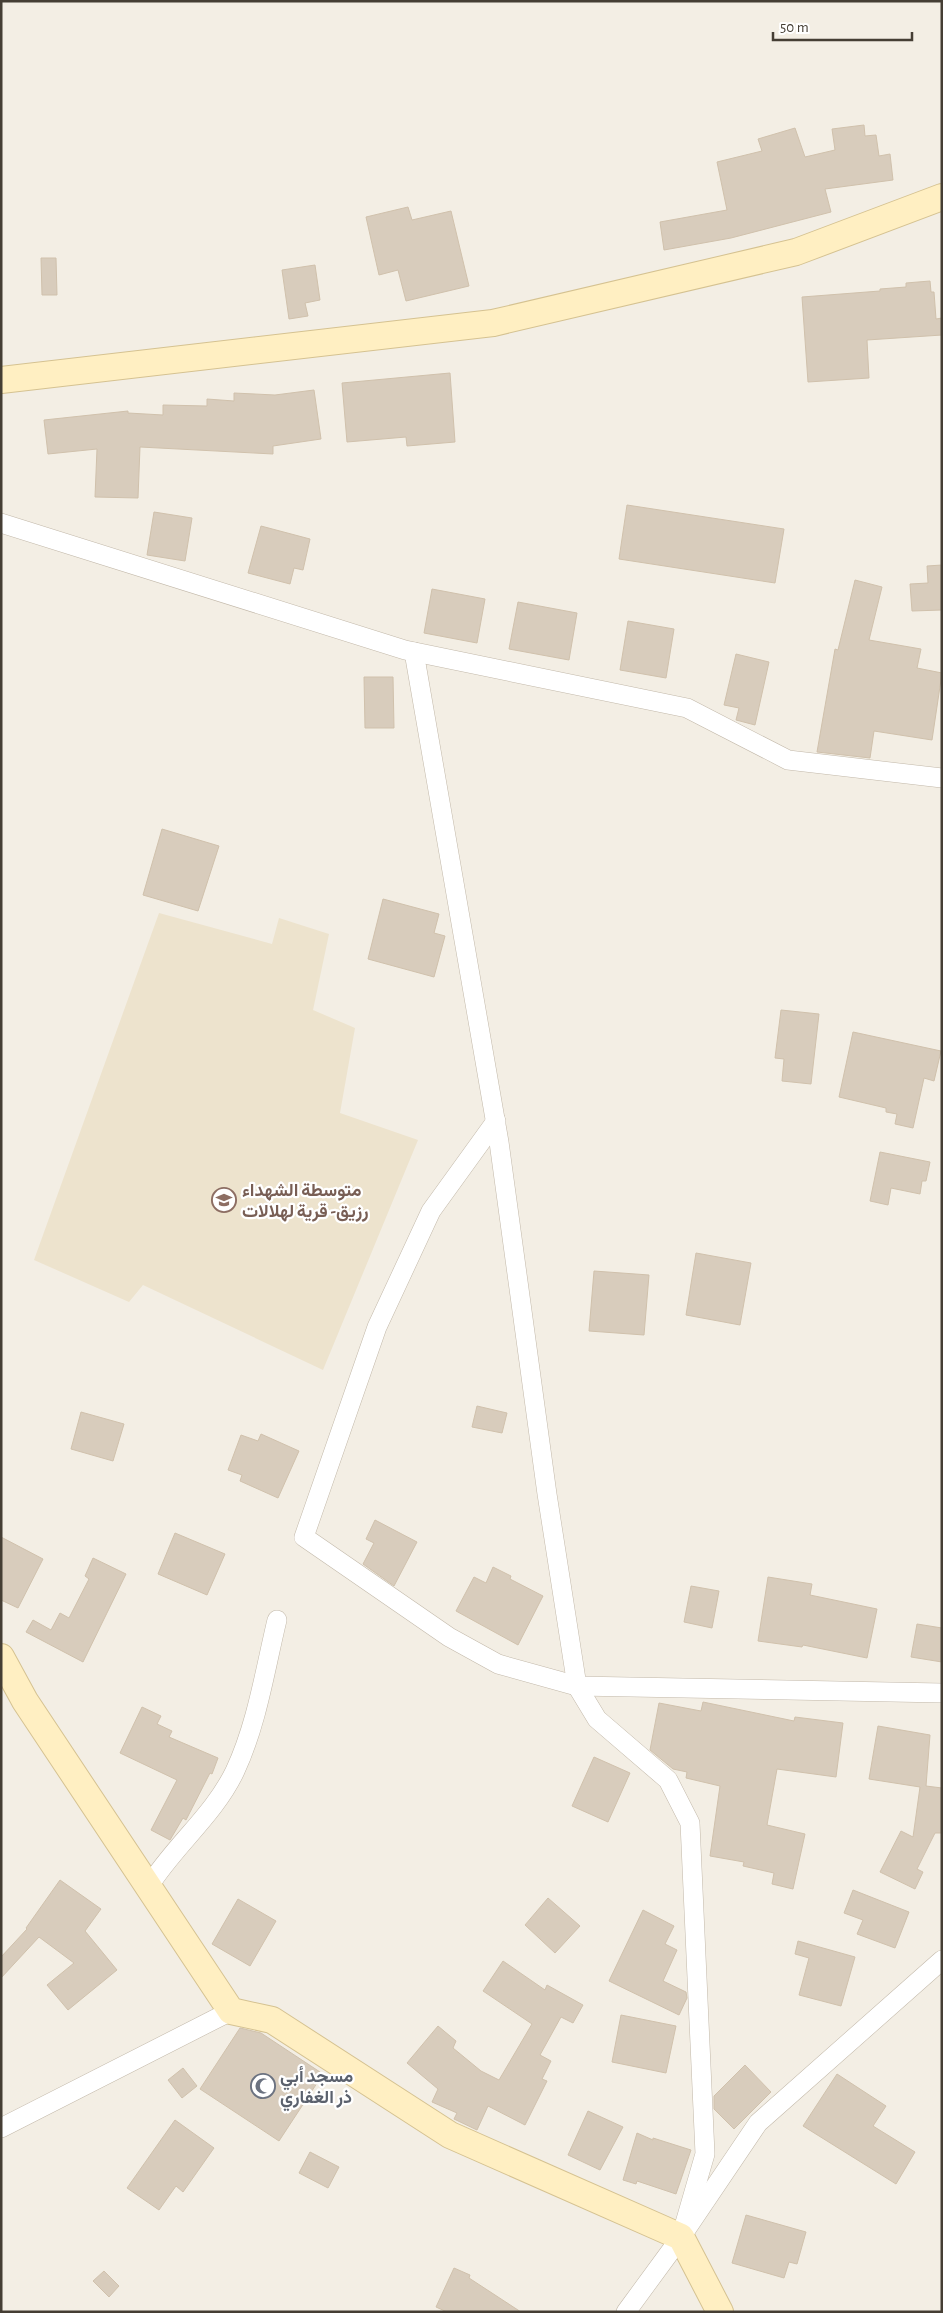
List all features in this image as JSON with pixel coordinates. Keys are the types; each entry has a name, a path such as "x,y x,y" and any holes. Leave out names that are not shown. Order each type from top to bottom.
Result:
{"street":[{"path":"1,380 493,323 796,252 942,197"},
{"path":"1,523 414,652 687,708 788,760 942,778"},
{"path":"414,652 496,1121 547,1494 577,1686 597,1719 668,1780 690,1823 705,2154 680,2237"},
{"path":"496,1121 431,1211 377,1327 304,1537 448,1637 498,1664 577,1686 942,1693"},
{"path":"149,1886 160,1869 199,1826 235,1772 250,1731 277,1620"},
{"path":"1,1657 24,1701 231,2011"},
{"path":"626,2312 758,2123 942,1960"},
{"path":"1,2128 231,2011 272,2020 450,2135 680,2237 720,2312"}],"shaded area":[{"name":"متوسطة الشهداء رزيق- قرية لهلالات","path":"159,913 272,944 279,918 329,934 313,1010 355,1028 340,1113 418,1140 323,1370 143,1285 129,1302 34,1260"}],"building":[{"path":"864,125 865,136 876,135 879,156 890,154 893,180 825,189 831,212 731,238 664,250 660,222 727,210 717,162 762,151 758,139 795,128 805,157 835,150 832,129"},
{"path":"408,207 412,220 451,211 469,286 406,301 398,270 379,275 366,217"},
{"path":"41,258 56,258 57,295 42,295"},
{"path":"315,265 320,300 305,303 308,316 289,319 282,270"},
{"path":"930,281 931,292 934,292 936,319 942,318 942,335 867,340 869,378 808,382 802,297 880,291 880,289 906,287 906,283"},
{"path":"450,373 455,442 407,446 406,437 347,442 342,383"},
{"path":"314,390 321,439 273,446 273,454 140,447 138,498 95,497 97,449 48,454 44,420 128,411 128,413 163,415 163,405 207,406 207,399 234,401 234,393 275,395"},
{"path":"627,505 784,529 775,583 619,559"},
{"path":"154,512 192,518 185,561 147,555"},
{"path":"261,526 310,539 303,570 294,568 290,584 248,573"},
{"path":"942,565 942,610 912,611 910,584 928,583 927,566"},
{"path":"855,580 882,587 869,640 921,649 917,668 942,673 932,740 874,731 870,758 817,752 835,649 838,650"},
{"path":"432,589 485,599 477,643 424,633"},
{"path":"518,602 577,613 569,660 509,649"},
{"path":"628,621 674,629 666,678 620,670"},
{"path":"736,654 769,662 755,725 736,720 739,708 724,705"},
{"path":"364,677 393,677 394,728 365,728"},
{"path":"162,829 219,846 198,911 143,895"},
{"path":"383,899 439,914 434,933 445,936 434,977 368,959"},
{"path":"781,1010 819,1014 811,1084 782,1081 784,1059 775,1058"},
{"path":"853,1032 941,1051 934,1081 924,1078 913,1128 895,1124 897,1114 886,1112 886,1108 839,1097"},
{"path":"880,1152 930,1162 926,1181 922,1181 920,1194 891,1188 888,1205 870,1201"},
{"path":"696,1253 751,1263 740,1325 686,1315"},
{"path":"594,1271 649,1275 644,1335 589,1331"},
{"path":"477,1406 507,1413 502,1433 472,1427"},
{"path":"81,1412 124,1424 113,1461 71,1449"},
{"path":"261,1434 299,1451 278,1498 240,1481 242,1475 228,1470 241,1435 258,1441"},
{"path":"375,1520 417,1542 394,1586 363,1564 374,1543 366,1539"},
{"path":"175,1533 225,1554 207,1595 158,1574"},
{"path":"1,1537 43,1559 18,1608 1,1600"},
{"path":"93,1558 126,1574 83,1662 26,1632 33,1620 51,1630 60,1613 69,1618 89,1579 85,1576"},
{"path":"493,1567 511,1576 510,1579 543,1596 518,1645 456,1611 474,1577 486,1583"},
{"path":"768,1577 812,1584 810,1595 877,1609 867,1658 803,1645 802,1647 758,1641"},
{"path":"691,1586 719,1591 712,1628 684,1622"},
{"path":"917,1624 942,1628 942,1662 911,1657"},
{"path":"703,1702 794,1721 795,1717 843,1723 836,1777 777,1769 767,1825 805,1834 793,1889 772,1884 774,1873 743,1866 744,1862 710,1856 720,1786 686,1778 687,1772 673,1769 650,1750 659,1703 701,1711"},
{"path":"142,1707 161,1716 157,1724 172,1731 169,1737 218,1758 212,1774 210,1773 186,1820 183,1818 170,1840 151,1830 177,1780 120,1753"},
{"path":"878,1726 930,1735 926,1786 942,1788 942,1833 935,1833 917,1869 923,1872 915,1889 880,1872 901,1831 913,1837 920,1787 869,1779"},
{"path":"594,1757 630,1773 608,1822 572,1806"},
{"path":"60,1880 101,1909 85,1931 117,1970 68,2010 47,1985 74,1963 39,1937 1,1978 1,1957 27,1929"},
{"path":"853,1890 909,1912 895,1948 857,1934 863,1920 844,1913"},
{"path":"548,1898 580,1926 555,1953 525,1925"},
{"path":"238,1899 276,1921 250,1966 212,1944"},
{"path":"643,1910 674,1926 665,1944 677,1950 663,1981 686,1992 687,1998 679,2015 609,1981"},
{"path":"798,1941 855,1957 841,2006 799,1995 809,1958 795,1954"},
{"path":"503,1961 545,1990 547,1985 583,2005 573,2023 561,2017 540,2055 551,2061 542,2079 547,2081 525,2125 488,2106 477,2130 454,2119 457,2113 432,2102 438,2089 407,2063 438,2026 456,2041 453,2048 481,2071 499,2080 532,2024 483,1991"},
{"path":"621,2015 676,2026 666,2073 612,2062"},
{"name":"مسجد أبي ذر الغفاري","path":"240,2028 261,2033 323,2074 279,2141 200,2089"},
{"path":"745,2065 771,2092 734,2129 714,2109 714,2096"},
{"path":"183,2068 197,2086 182,2098 168,2080"},
{"path":"837,2074 886,2106 873,2126 915,2152 896,2184 803,2126"},
{"path":"588,2111 623,2127 600,2170 568,2155"},
{"path":"175,2120 214,2148 183,2192 176,2186 159,2210 127,2188"},
{"path":"637,2133 653,2140 653,2138 691,2150 676,2194 637,2181 636,2184 623,2180"},
{"path":"310,2152 339,2167 328,2188 299,2173"},
{"path":"746,2215 806,2232 797,2264 789,2262 784,2278 732,2263"},
{"path":"454,2268 470,2275 469,2278 521,2312 447,2312 436,2307"},
{"path":"104,2271 119,2286 109,2297 93,2281"}],"place":[{"name":"متوسطة الشهداء رزيق- قرية لهلالات","path":"224,1200"},
{"name":"مسجد أبي ذر الغفاري","path":"263,2086"}]}
